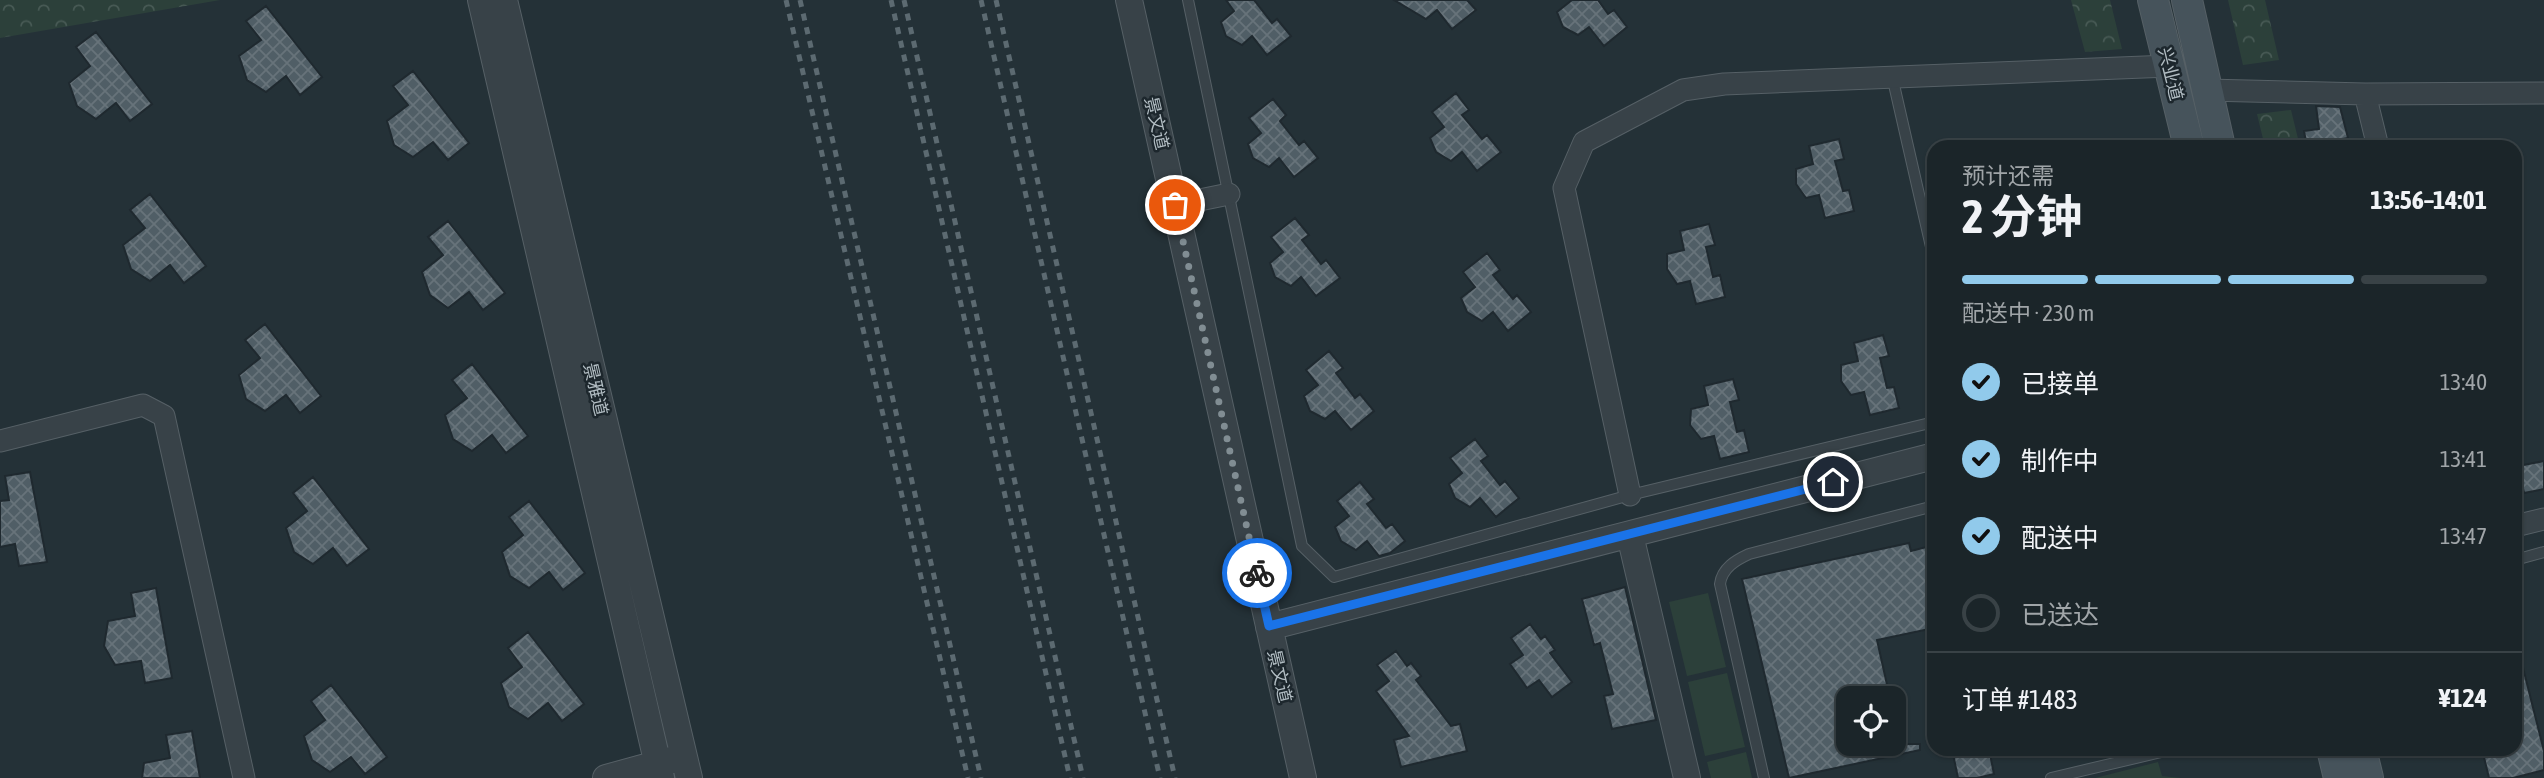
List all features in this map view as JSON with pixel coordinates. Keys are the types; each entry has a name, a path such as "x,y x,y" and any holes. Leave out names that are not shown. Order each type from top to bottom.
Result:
{"main road":[{"name":"兴业道","path":"2153,0 2187,140"},
{"name":"兴业道","path":"2187,0 2218,140"},
{"path":"2334,756 2339,778"},
{"path":"2363,756 2368,778"}],"street":[{"name":"景雅道","path":"481,0 673,769"},
{"name":"景雅道","path":"504,0 673,769"},
{"name":"景文道","path":"1129,0 1303,778"},
{"path":"1630,495 1564,188 1584,142 1683,90 1724,84 2169,66"},
{"path":"2207,90 2544,93"},
{"path":"2365,93 2376,140"},
{"path":"1175,205 1228,194"},
{"path":"0,441 143,405 164,416 244,778"},
{"path":"1269,626 1927,458"},
{"path":"2522,524 2544,519"},
{"path":"1630,534 1687,778"},
{"path":"606,778 673,769"}],"lane":[{"path":"1188,0 1302,546 1334,577 1630,495 1927,424"},
{"path":"1892,76 1927,229"},
{"path":"1764,778 1720,584 1721,576 1738,559 1749,554 1927,508"},
{"path":"2522,557 2544,552"},
{"path":"2051,778 2144,756"}],"green space":[{"path":"0,0 220,0 0,38"},
{"path":"2071,0 2110,0 2122,49 2085,52"},
{"path":"2228,0 2265,0 2279,60 2243,65"},
{"path":"2291,110 2298,140 2263,140 2257,114"},
{"path":"1708,593 1726,667 1687,676 1669,602"},
{"path":"1727,673 1745,747 1705,756 1688,682"},
{"path":"1746,752 1752,778 1711,778 1707,762"},
{"path":"2158,762 2162,776 2181,778 2095,778"}],"building":[{"path":"1226,0 1254,0 1272,23 1277,19 1291,36 1267,55 1252,36 1242,45 1226,36 1221,22 1234,11"},
{"path":"1394,0 1467,0 1476,10 1452,29 1437,10 1426,19"},
{"path":"1572,0 1598,0 1608,14 1614,10 1627,27 1604,46 1589,27 1578,35 1563,27 1557,12"},
{"path":"266,6 322,77 300,95 286,76 266,92 247,80 239,56 261,40 246,21"},
{"path":"96,32 152,104 130,121 116,103 96,119 77,106 69,83 90,66 76,47"},
{"path":"413,71 469,143 448,160 433,142 413,157 394,145 387,121 408,105 393,86"},
{"path":"1456,93 1469,110 1462,115 1482,139 1487,135 1501,152 1477,171 1462,152 1451,161 1436,152 1430,138 1444,127 1432,112"},
{"path":"1273,99 1286,115 1280,121 1299,145 1304,141 1318,158 1294,177 1279,158 1269,167 1253,158 1248,144 1261,133 1249,118"},
{"path":"2316,106 2340,107 2348,138 2306,140 2304,131 2319,129"},
{"path":"1839,139 1844,159 1835,161 1843,191 1849,190 1854,211 1825,218 1819,195 1806,198 1796,184 1796,169 1813,164 1809,146"},
{"path":"150,194 206,266 184,283 170,265 150,281 131,269 123,245 145,228 130,210"},
{"path":"1295,218 1309,235 1302,240 1321,264 1326,260 1340,278 1316,296 1301,277 1291,286 1275,277 1270,263 1283,252 1271,237"},
{"path":"448,221 505,293 483,310 469,292 448,308 430,295 422,272 443,255 428,237"},
{"path":"1709,224 1715,245 1706,247 1713,277 1720,275 1725,297 1696,304 1690,281 1677,284 1667,269 1667,254 1684,250 1680,231"},
{"path":"1487,253 1500,270 1493,275 1513,299 1517,295 1531,312 1508,331 1493,312 1482,321 1467,312 1461,298 1475,287 1463,272"},
{"path":"265,324 321,396 300,413 286,395 265,411 246,399 239,375 260,358 245,340"},
{"path":"1883,335 1889,356 1880,358 1887,388 1894,387 1899,408 1870,415 1864,392 1851,395 1841,381 1841,365 1858,361 1854,343"},
{"path":"1329,351 1343,368 1336,373 1355,398 1360,394 1374,411 1351,430 1335,411 1325,419 1310,411 1304,396 1318,385 1306,370"},
{"path":"472,364 528,436 506,453 492,435 472,451 453,439 445,415 467,398 452,380"},
{"path":"1733,379 1739,400 1730,402 1737,432 1744,430 1749,452 1720,459 1714,436 1701,439 1690,425 1691,409 1708,405 1704,386"},
{"path":"1475,439 1488,456 1481,461 1500,485 1505,481 1519,498 1496,517 1480,498 1470,507 1455,498 1449,484 1462,473 1450,458"},
{"path":"2544,461 2544,489 2524,493 2522,465"},
{"path":"30,472 47,562 19,566 15,544 0,547 0,501 9,500 5,476"},
{"path":"313,477 369,549 347,566 333,548 313,564 294,552 286,528 307,511 293,493"},
{"path":"1360,482 1374,499 1367,504 1386,528 1392,524 1405,541 1390,553 1379,556 1367,541 1356,550 1341,541 1335,527 1349,516 1337,501"},
{"path":"529,501 585,573 563,590 549,572 529,588 510,576 502,552 523,535 509,517"},
{"path":"1909,543 1911,551 1927,547 1927,629 1877,640 1887,686 1836,686 1836,756 1892,756 1789,778 1742,579"},
{"path":"1625,587 1656,720 1612,729 1604,696 1613,694 1600,643 1594,645 1582,599"},
{"path":"156,588 172,678 145,683 141,661 115,665 104,646 108,621 135,616 131,593"},
{"path":"1530,624 1541,639 1545,636 1555,650 1550,653 1572,682 1552,697 1539,680 1527,688 1510,664 1523,655 1511,638"},
{"path":"528,632 584,704 562,721 548,703 528,719 509,707 501,683 522,667 508,648"},
{"path":"1396,651 1407,666 1411,663 1421,676 1416,680 1451,726 1460,724 1467,751 1401,767 1394,740 1409,736 1376,691 1389,681 1377,665"},
{"path":"2522,664 2544,751 2544,770 2513,778 2489,778 2484,756 2522,756"},
{"path":"331,685 387,757 365,774 351,757 330,772 312,760 304,736 325,720 311,701"},
{"path":"192,731 200,778 142,778 144,763 170,758 166,735"},
{"path":"1906,744 1920,744 1920,750 1906,753"},
{"path":"1953,756 1990,756 1994,774 1958,778"}],"railway":[{"path":"786,0 968,778"},
{"path":"800,0 981,778"},
{"path":"891,0 1070,778"},
{"path":"904,0 1083,778"},
{"path":"981,0 1160,778"},
{"path":"996,0 1175,778"}],"way so far":[{"path":"1175,205 1257,573"}],"route":[{"path":"1257,573 1269,626 1833,482"}]}
